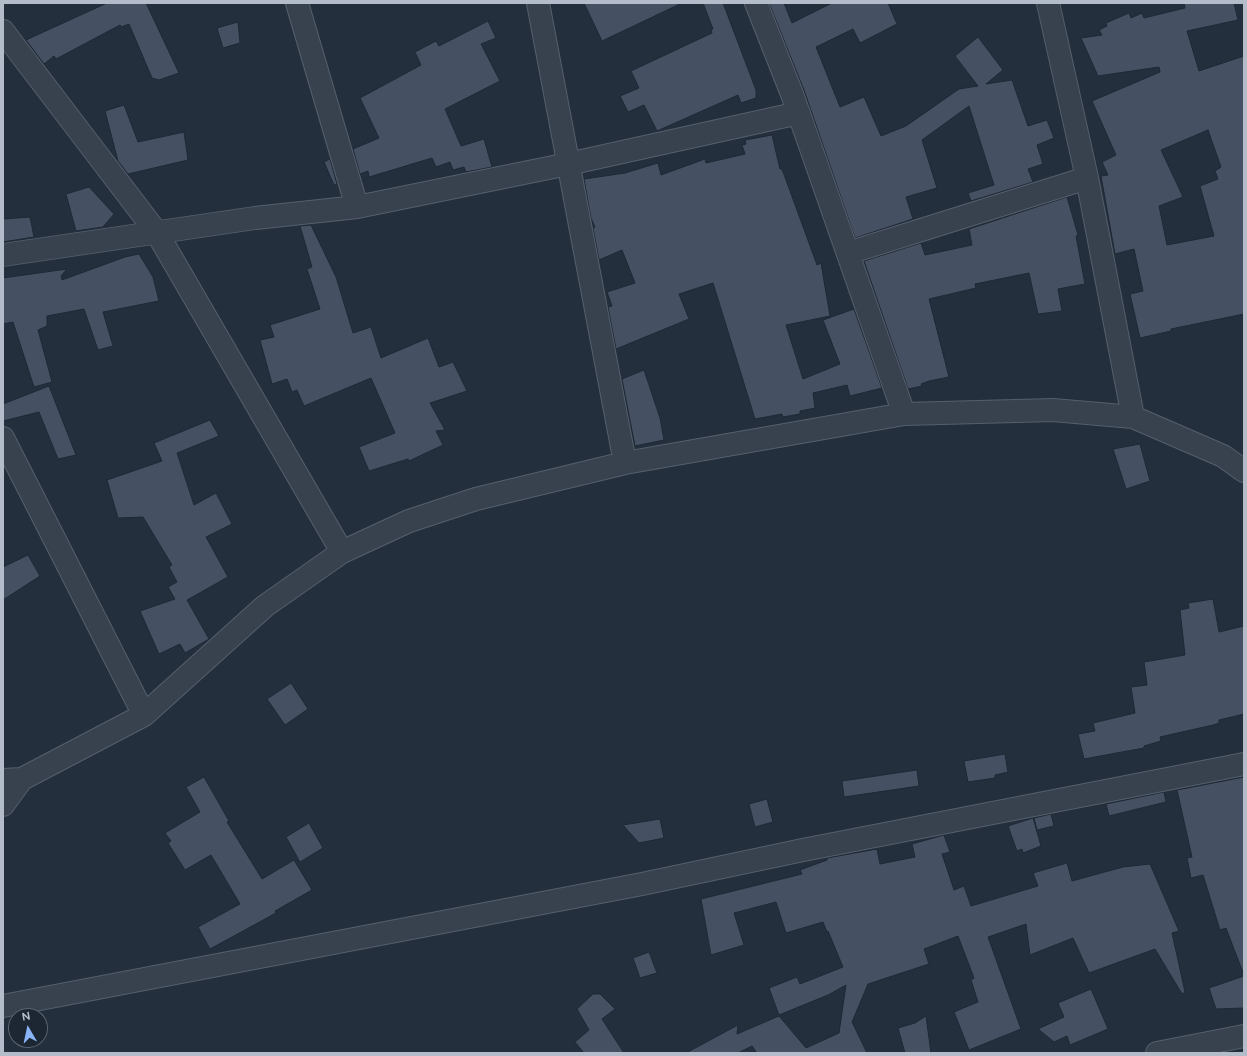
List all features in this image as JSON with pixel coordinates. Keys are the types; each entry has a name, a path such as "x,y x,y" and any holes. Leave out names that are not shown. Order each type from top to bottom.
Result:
{"street":[{"path":"298,3 357,207"},
{"path":"538,3 625,464"},
{"path":"756,3 799,113 904,414"},
{"path":"1048,3 1087,178 1133,417"},
{"path":"3,31 157,233 342,552"},
{"path":"3,255 28,250 255,218 357,207 568,164 799,113"},
{"path":"848,253 1087,178"},
{"path":"3,806 13,779 144,715 265,606 342,552 409,521 476,499 625,464 904,414 1053,410 1133,417 1223,456 1244,471"},
{"path":"3,438 144,715"},
{"path":"3,1006 642,884 803,850 1244,764"},
{"path":"1157,1053 1244,1036"}],"building":[{"path":"107,3 146,3 179,73 159,80 152,78 129,24 121,27 120,25 56,59 54,56 44,64 26,40"},
{"path":"584,3 682,3 602,41"},
{"path":"703,3 723,3 756,90 756,98 741,103 738,95 657,131 644,105 628,112 620,96 639,88 631,71 712,33 711,29 713,29"},
{"path":"769,3 784,3 792,23 832,3 888,3 897,24 860,43 853,29 816,47 840,107 864,97 881,136 906,126 959,89 978,86 955,56 978,37 1003,70 986,84 1012,80 1028,126 1047,120 1054,138 1037,145 1043,164 1028,169 1033,182 971,201 968,193 994,185 969,106 922,140 937,188 906,197 913,219 855,238 804,90"},
{"path":"1184,3 1234,3 1238,20 1187,31 1199,71 1244,56 1244,314 1171,329 1171,331 1140,338 1130,294 1143,291 1134,249 1115,254 1101,176 1108,175 1102,162 1116,155 1092,101 1160,72 1159,67 1098,76 1081,38 1102,35 1099,30 1107,26 1106,23 1129,13 1131,18 1142,13 1144,18 1185,8","holes":["1208,130 1221,167 1215,171 1218,179 1200,186 1214,236 1167,245 1159,206 1183,197 1161,150"]},
{"path":"488,21 496,38 481,44 500,81 445,109 461,146 484,139 492,167 466,172 464,167 453,170 450,162 436,167 432,158 369,177 368,171 360,174 353,149 379,138 360,98 421,65 415,52 436,41 439,46"},
{"path":"238,22 240,43 223,48 217,28"},
{"path":"124,105 138,142 184,132 188,160 128,174 118,161 105,111"},
{"path":"772,135 780,169 782,169 817,265 821,263 830,316 786,325 803,379 840,364 823,320 854,309 882,388 850,396 847,385 813,393 815,408 800,411 800,414 783,417 782,414 755,419 713,283 679,294 689,319 616,349 608,307 612,306 607,292 635,283 622,250 599,260 593,228 595,227 591,218 584,179 625,173 658,163 661,175 705,159 706,163 745,154 742,145 746,144 745,140"},
{"path":"330,159 337,184 334,185 324,162"},
{"path":"89,187 114,214 103,227 76,231 66,194"},
{"path":"1067,197 1078,235 1076,236 1085,284 1058,289 1062,311 1038,314 1029,273 975,284 976,288 929,299 949,377 929,381 921,384 922,386 908,389 864,261 921,243 925,255 972,245 969,229"},
{"path":"30,217 34,237 3,242 3,219"},
{"path":"311,225 336,277 353,333 371,327 381,358 428,338 439,367 453,362 467,391 430,403 445,430 436,431 443,445 409,461 408,459 369,471 359,447 395,433 371,378 304,406 297,390 292,392 287,379 272,384 260,340 274,337 270,325 320,309 307,269 312,267 300,226"},
{"path":"139,254 153,277 159,301 103,312 113,346 98,350 84,309 47,316 47,326 38,330 52,382 34,387 13,322 3,324 3,278 67,269 61,276 62,280 125,257"},
{"path":"644,370 660,418 664,440 635,446 622,379"},
{"path":"49,386 76,455 58,459 39,412 3,421 3,404"},
{"path":"210,420 219,436 177,453 194,505 216,493 232,524 206,537 228,577 187,600 209,639 185,653 180,644 159,654 140,611 175,599 168,587 177,582 169,567 172,565 143,517 118,518 107,480 162,461 154,443"},
{"path":"1140,444 1150,481 1126,489 1113,449"},
{"path":"28,555 40,576 3,600 3,567"},
{"path":"1213,599 1219,632 1244,626 1244,714 1219,720 1219,723 1213,725 1160,737 1161,741 1144,746 1144,748 1084,759 1078,734 1095,731 1093,723 1135,713 1131,687 1147,685 1144,662 1185,655 1180,610 1189,608 1188,603"},
{"path":"291,683 308,709 285,725 267,699"},
{"path":"1005,754 1008,772 995,775 995,778 968,782 964,761"},
{"path":"917,770 919,786 844,797 842,781"},
{"path":"204,777 229,821 227,822 262,879 294,860 312,890 275,911 276,913 210,949 198,927 240,904 211,855 185,870 168,843 171,841 165,833 200,812 186,787"},
{"path":"1244,777 1244,970 1242,970 1226,928 1220,930 1203,875 1191,878 1187,858 1192,857 1177,790"},
{"path":"1164,792 1166,802 1109,816 1106,804"},
{"path":"767,799 773,822 755,827 749,804"},
{"path":"1051,814 1054,826 1037,830 1034,818"},
{"path":"1033,818 1041,846 1023,853 1022,849 1017,851 1008,826"},
{"path":"660,819 664,838 639,843 623,825"},
{"path":"309,823 323,848 300,862 286,837"},
{"path":"944,835 950,852 942,854 954,890 964,886 971,906 1038,886 1033,873 1067,863 1072,881 1123,867 1150,864 1179,931 1172,933 1185,992 1182,994 1155,949 1089,973 1073,938 1030,955 1026,924 988,937 1021,1029 969,1050 954,1012 978,1002 971,980 974,978 958,936 924,949 929,964 868,984 852,1022 867,1053 757,1053 752,1046 738,1053 686,1053 738,1025 737,1034 779,1016 806,1048 839,1033 846,985 828,995 779,1015 769,988 797,977 800,984 843,967 823,922 786,933 776,902 734,913 744,945 711,955 701,899 802,874 800,870 827,860 827,858 877,849 880,864 915,857 912,844"},
{"path":"649,952 657,973 640,978 633,958"},
{"path":"1244,976 1244,1008 1216,1009 1209,988"},
{"path":"1091,989 1108,1029 1070,1045 1067,1036 1054,1042 1038,1029 1064,1017 1058,1003"},
{"path":"593,994 600,994 615,1009 602,1019 624,1053 584,1053 575,1042 589,1030 577,1009"},
{"path":"926,1016 931,1053 905,1053 898,1028 915,1023"}]}
